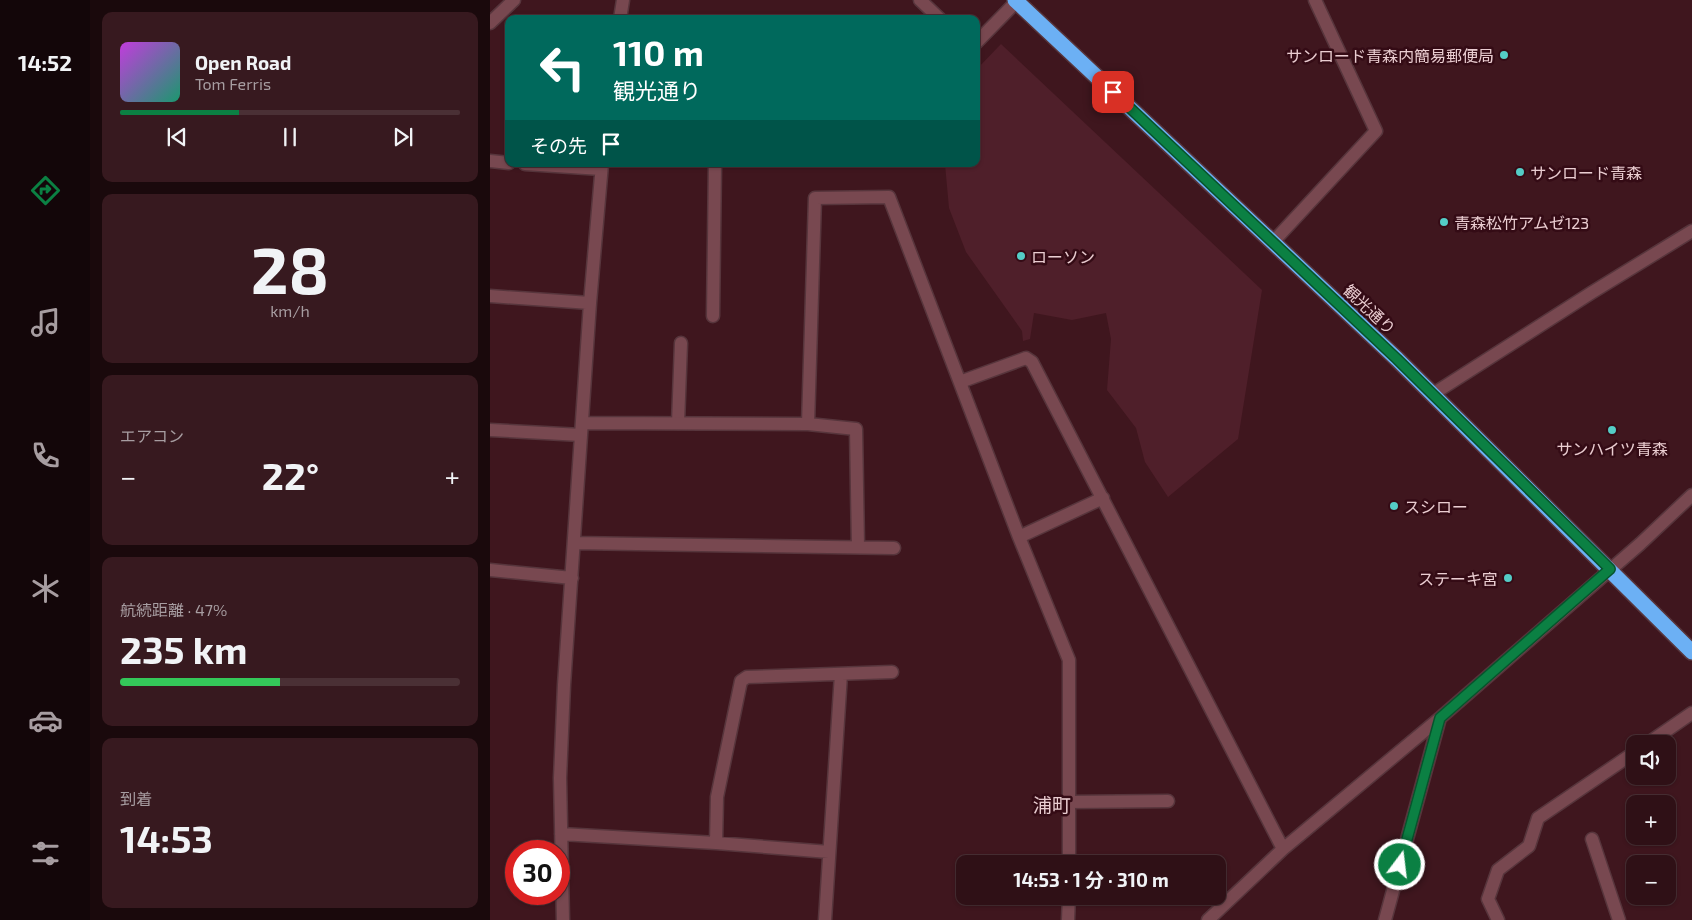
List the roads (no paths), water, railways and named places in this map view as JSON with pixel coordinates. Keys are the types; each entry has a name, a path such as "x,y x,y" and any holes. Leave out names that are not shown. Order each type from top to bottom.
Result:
{"highway":[{"name":"観光通り","path":"1016,1 1432,394 1692,652"}],"street":[{"path":"490,23 514,0"},
{"path":"621,15 623,0"},
{"path":"920,0 936,15"},
{"path":"1273,242 1376,131 1316,0"},
{"path":"980,39 1016,1"},
{"path":"490,161 505,162"},
{"path":"563,920 560,778 563,695 590,303 602,167"},
{"path":"712,316 715,167"},
{"path":"808,424 815,198 888,197 1019,537 1069,660 1069,855"},
{"path":"1432,394 1692,231"},
{"path":"490,296 590,303"},
{"path":"678,423 681,343"},
{"path":"960,382 1026,358 1032,362 1283,849"},
{"path":"490,430 582,429 678,423 808,424 856,429 858,547"},
{"path":"1208,920 1283,849 1440,718 1640,544 1692,495"},
{"path":"1019,537 1103,498"},
{"path":"574,543 894,548"},
{"path":"490,570 572,578"},
{"path":"716,843 718,797 741,680 747,677 892,672"},
{"path":"825,920 841,674"},
{"path":"1660,735 1692,713"},
{"path":"1386,920 1440,718"},
{"path":"1498,920 1488,900 1498,870 1529,846 1538,818 1626,758"},
{"path":"1070,802 1168,801"},
{"path":"562,834 829,852"},
{"path":"1592,839 1619,920"},
{"path":"1068,920 1069,905"}],"place":[{"name":"サンロード青森内簡易郵便局","path":"1504,55"},
{"name":"サンロード青森","path":"1520,172"},
{"name":"青森松竹アムゼ123","path":"1444,222"},
{"name":"ローソン","path":"1021,256"},
{"name":"サンハイツ青森","path":"1612,430"},
{"name":"スシロー","path":"1394,506"},
{"name":"ステーキ宮","path":"1508,578"}],"district":[{"name":"浦町","path":"1052,804"}]}
